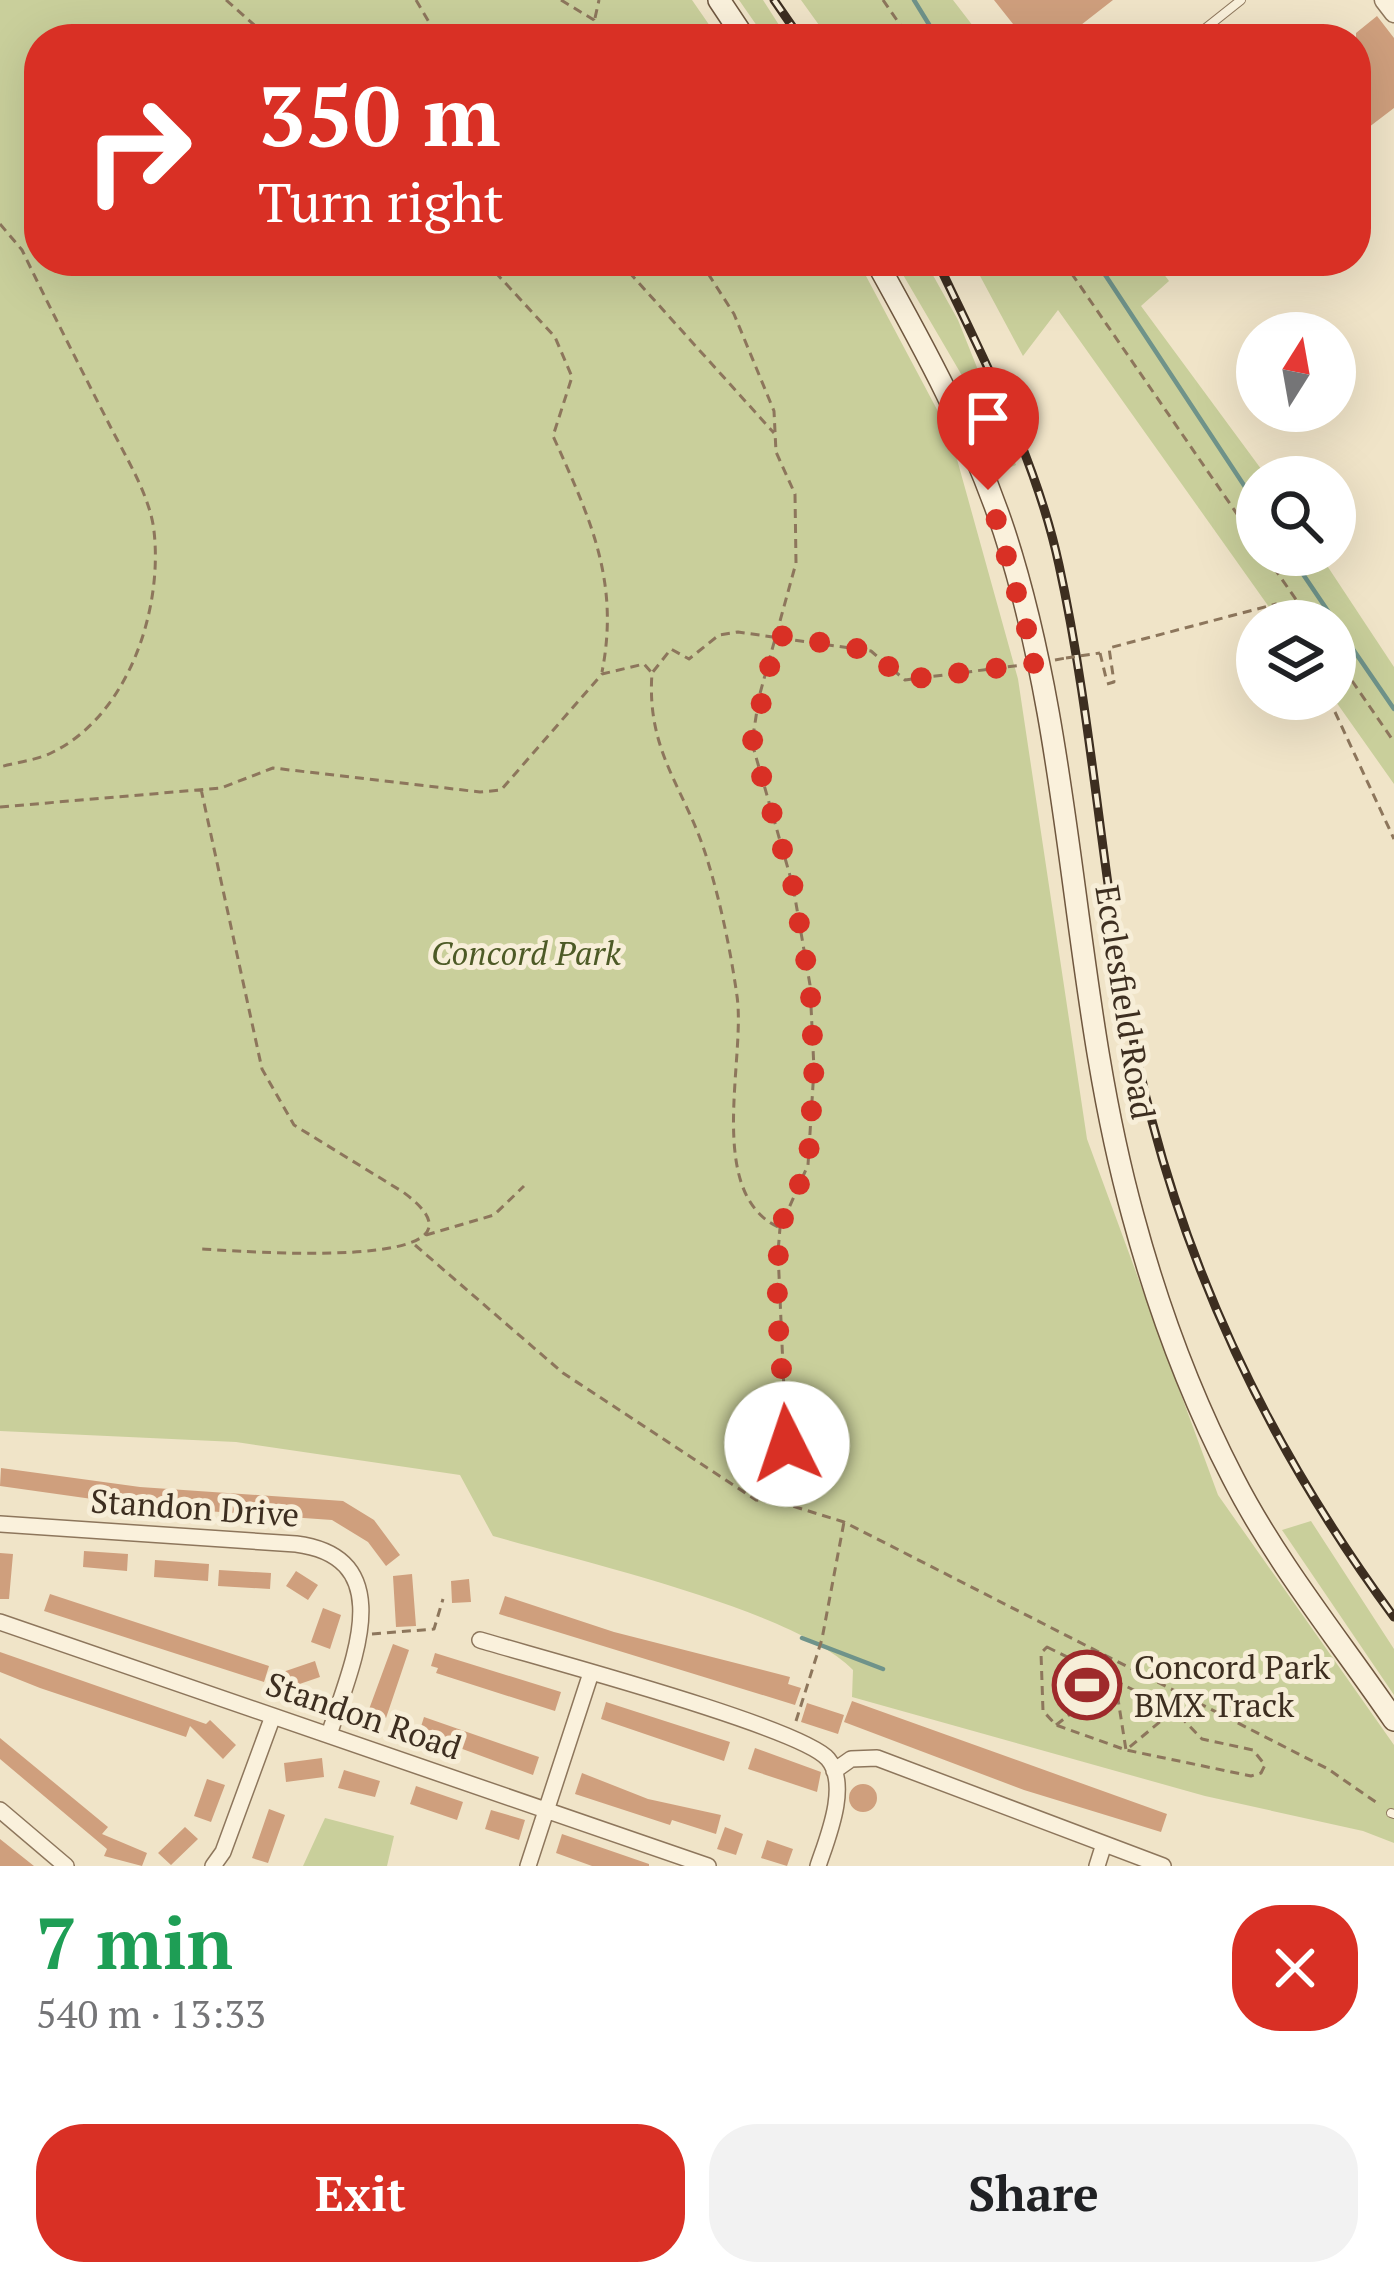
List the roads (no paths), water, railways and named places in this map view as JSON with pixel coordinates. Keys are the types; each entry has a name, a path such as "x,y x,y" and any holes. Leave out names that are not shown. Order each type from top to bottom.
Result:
{"main road":[{"name":"Ecclesfield Road","path":"884,276 956,404 1004,533 1036,663 1105,1104 1134,1220 1192,1387 1234,1480 1394,1720"}],"street":[{"path":"1384,0 1394,13"},
{"name":"Standon Drive","path":"0,1523 316,1546 339,1559 362,1596 358,1634 329,1735"},
{"name":"Standon Road","path":"0,1622 708,1866"},
{"path":"480,1640 790,1739 823,1754 834,1771 833,1811 818,1866"},
{"path":"528,1866 591,1673"},
{"path":"213,1866 223,1852 273,1716"},
{"path":"834,1771 851,1759 877,1758 1163,1866"},
{"path":"0,1810 66,1866"},
{"path":"1097,1866 1103,1847"}],"lane":[{"path":"1211,24 1241,0"}],"waterway":[{"path":"914,0 929,24"},
{"path":"1106,276 1236,473"},
{"path":"1304,576 1320,600"},
{"path":"1356,654 1394,709"},
{"path":"802,1638 883,1669"}],"railway":[{"path":"774,0 791,24"},
{"path":"944,276 1007,409 1037,486 1059,565 1084,703 1123,983 1171,1188 1249,1381 1316,1502 1394,1617"}],"place":[{"name":"Concord Park BMX Track","path":"1087,1685"}],"park label":[{"name":"Concord Park","path":"526,952"}]}
